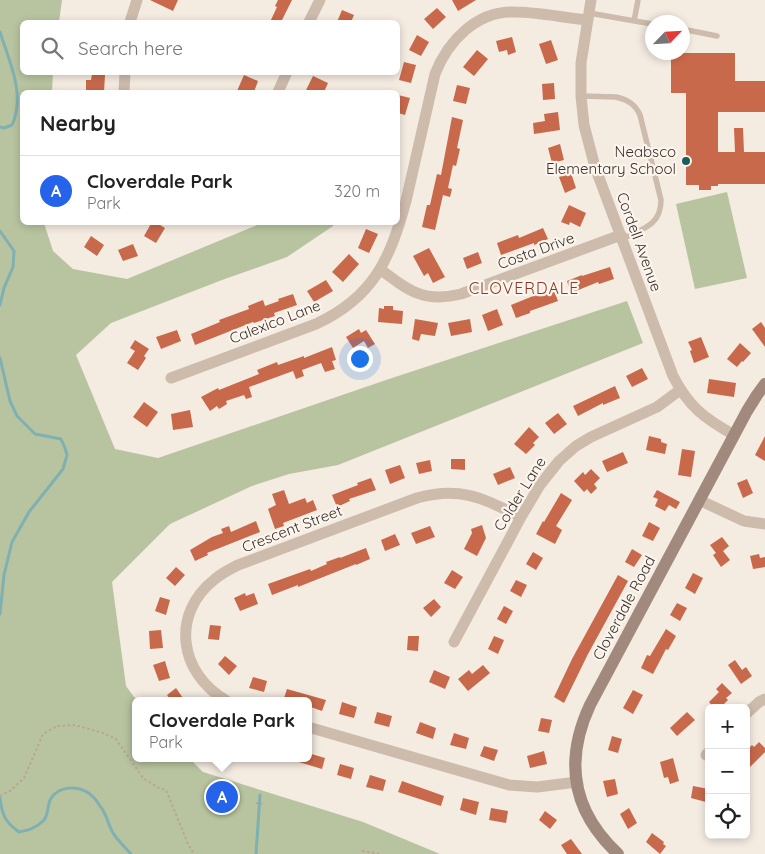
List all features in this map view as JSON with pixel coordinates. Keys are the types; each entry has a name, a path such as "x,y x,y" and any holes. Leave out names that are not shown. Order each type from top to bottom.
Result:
{"street":[{"path":"131,20 137,0"},
{"path":"310,20 320,0"},
{"name":"Cordell Avenue","path":"591,0 581,63 581,96 584,125 595,167 673,376 680,390 698,411 710,421 734,435"},
{"name":"Calexico Lane","path":"400,220 435,74 442,58 454,41 478,21 502,13 515,12 588,17"},
{"path":"124,90 125,75"},
{"path":"279,90 286,75"},
{"name":"Calexico Lane","path":"171,378 316,324 348,306 369,285 380,269 398,225"},
{"name":"Costa Drive","path":"380,269 411,291 423,296 447,298 621,237"},
{"name":"Cloverdale Road","path":"618,854 602,838 592,824 581,800 577,782 576,753 578,736 583,720 734,435 756,395 765,384"},
{"name":"Colder Lane","path":"454,642 521,517 550,470 576,446 657,406 680,390"},
{"name":"Crescent Street","path":"221,697 213,692 198,676 190,659 186,630 192,607 199,596 205,588 226,571 428,495 451,493 473,496 484,499 521,517"},
{"path":"699,500 744,521 765,524"},
{"path":"750,710 765,699"},
{"path":"312,728 509,785 538,787 577,782"}],"lane":[{"path":"634,21 638,0"},
{"path":"588,17 645,23"},
{"path":"690,31 717,36"},
{"path":"581,96 622,98 635,106 640,115 661,200 661,207 658,216 652,223 621,237"}],"path":[{"path":"0,796 10,792 24,778 43,734 57,726 75,725 94,730 116,739 143,778 158,788 166,790 194,854"},
{"path":"256,803 262,804"},
{"path":"362,851 380,854"}],"green space":[{"path":"0,0 62,0 59,20 20,20 20,75 53,75 52,90 20,90 20,225 45,225 53,251 73,269 127,279 257,225 333,225 287,257 111,323 76,355 115,449 158,458 389,379 627,301 643,343 338,465 289,474 252,486 170,524 112,582 126,686 134,697 132,697 132,762 193,762 203,772 363,822 440,854 0,854"},
{"path":"727,192 747,278 695,289 676,204"}],"building":[{"path":"150,0 178,0 173,11"},
{"path":"278,0 292,0 282,20 271,20 277,7 275,6"},
{"path":"452,0 476,0 458,11"},
{"path":"437,8 446,17 433,29 424,19"},
{"path":"342,10 354,15 352,20 338,20"},
{"path":"417,35 429,42 421,56 409,50"},
{"path":"512,37 516,52 508,55 507,50 499,52 496,41"},
{"path":"551,40 558,60 546,64 539,44"},
{"path":"477,50 488,59 474,76 463,67"},
{"name":"Neabsco Elementary School","path":"690,53 735,53 735,81 765,81 765,112 718,112 718,152 735,152 734,128 743,128 744,152 765,152 765,184 718,184 718,186 711,186 711,190 699,190 699,185 686,185 686,93 671,93 671,60 690,60"},
{"path":"404,62 416,65 411,83 399,80"},
{"path":"92,75 105,75 104,90 86,90 86,80 91,80"},
{"path":"244,75 258,81 255,90 237,90"},
{"path":"313,76 328,83 325,90 306,90"},
{"path":"554,83 555,99 543,100 542,84"},
{"path":"457,85 470,88 466,104 453,101"},
{"path":"400,96 410,98 405,115 400,114"},
{"path":"558,112 560,130 534,134 533,123 545,121 544,114"},
{"path":"452,117 463,120 457,148 460,149 456,166 453,165 448,188 452,189 450,197 443,195 435,230 422,227 427,205 430,205 437,174 441,175"},
{"path":"560,144 564,160 552,163 548,148"},
{"path":"571,173 576,188 565,193 559,177"},
{"path":"569,205 586,213 580,227 570,222 569,225 561,222"},
{"path":"150,225 160,225 165,228 156,243 144,236"},
{"path":"543,228 548,239 501,255 497,243 518,235 519,238"},
{"path":"366,229 378,234 369,253 358,248"},
{"path":"91,236 104,245 97,256 84,247"},
{"path":"133,244 138,256 123,261 118,250"},
{"path":"429,248 445,277 433,283 428,273 424,276 413,256"},
{"path":"478,252 482,263 467,269 463,258"},
{"path":"349,254 359,264 343,282 332,272"},
{"path":"610,267 614,279 599,284 598,282 571,293 567,281"},
{"path":"326,280 333,291 314,302 307,291"},
{"path":"553,288 558,301 516,318 511,305"},
{"path":"293,294 297,305 274,313 275,316 253,322 195,345 191,334 220,322 219,320 249,309 248,306 263,300 265,306"},
{"path":"384,306 393,306 393,310 403,311 402,324 378,322 379,308 384,309"},
{"path":"497,309 503,325 488,331 482,315"},
{"path":"415,319 438,323 435,336 421,334 419,341 412,339"},
{"path":"470,319 472,332 451,336 448,323"},
{"path":"761,322 765,328 765,347 752,329"},
{"path":"359,329 361,333 366,330 375,344 368,348 364,341 353,348 346,337"},
{"path":"177,330 181,341 161,349 156,337"},
{"path":"701,337 709,357 694,363 690,351 692,350 688,342"},
{"path":"135,340 149,349 144,356 146,358 138,370 127,363 135,351 130,348"},
{"path":"740,343 751,353 737,367 727,359"},
{"path":"332,347 336,360 332,361 335,369 325,372 321,363 302,370 304,376 296,379 293,371 249,387 252,397 246,399 244,395 226,401 227,404 219,409 217,406 210,411 201,397 218,388 219,390 259,374 257,370 277,362 278,365 304,356 304,358"},
{"path":"642,368 648,379 632,387 626,376"},
{"path":"709,379 736,383 734,397 707,393"},
{"path":"615,386 620,398 603,405 603,403 578,416 573,406"},
{"path":"144,402 158,412 147,427 133,417"},
{"path":"190,410 193,427 173,430 171,414"},
{"path":"558,413 567,424 554,434 545,423"},
{"path":"529,427 539,437 533,443 535,445 526,454 514,444"},
{"path":"649,436 661,439 661,442 667,444 665,454 646,450"},
{"path":"765,436 765,461 755,455"},
{"path":"682,449 695,451 691,477 678,475"},
{"path":"623,452 628,463 607,472 602,461"},
{"path":"451,459 465,459 465,470 451,469"},
{"path":"430,460 432,471 419,474 416,463"},
{"path":"400,465 405,478 390,484 385,470"},
{"path":"510,467 515,478 498,485 493,474"},
{"path":"591,469 600,478 594,484 597,488 591,494 587,489 584,492 574,481 583,472 585,475"},
{"path":"371,478 376,490 349,499 350,501 337,507 332,495"},
{"path":"747,479 753,493 743,498 737,483"},
{"path":"284,490 289,504 305,498 307,503 313,500 317,510 283,523 284,526 275,529 268,509 276,505 272,494"},
{"path":"657,490 680,502 676,509 669,505 665,511 655,506 658,499 653,497"},
{"path":"561,493 572,500 556,526 562,530 555,544 536,534"},
{"path":"256,521 260,532 207,553 208,555 195,561 190,550 223,533 221,529 229,526 231,532"},
{"path":"649,522 660,528 653,541 642,536"},
{"path":"482,525 486,538 477,556 464,549 472,533 471,529"},
{"path":"430,526 435,537 416,544 411,533"},
{"path":"395,534 400,545 385,551 381,540"},
{"path":"722,537 729,546 723,551 730,560 721,567 713,555 716,553 710,545"},
{"path":"366,548 370,559 272,595 268,584 310,569 311,571 327,564 326,562"},
{"path":"632,549 642,555 634,567 625,562"},
{"path":"533,552 543,558 536,570 526,564"},
{"path":"759,554 760,558 765,557 765,567 753,569 750,556"},
{"path":"176,567 185,575 175,586 166,578"},
{"path":"452,570 463,577 455,589 444,583"},
{"path":"693,573 703,578 695,594 685,588"},
{"path":"618,575 628,581 588,654 564,703 554,697 572,659"},
{"path":"516,580 527,585 521,597 510,591"},
{"path":"245,593 246,596 254,593 258,604 240,611 234,598"},
{"path":"160,597 170,600 166,615 155,611"},
{"path":"434,599 441,607 431,617 423,608"},
{"path":"677,603 687,608 680,621 670,615"},
{"path":"504,606 513,611 506,624 497,619"},
{"path":"210,625 221,626 219,640 208,639"},
{"path":"666,629 676,636 668,650 666,649 653,674 641,668 647,655 650,656"},
{"path":"161,630 163,648 150,649 149,631"},
{"path":"408,636 419,636 418,651 407,650"},
{"path":"494,636 504,640 498,654 488,649"},
{"path":"225,656 237,666 229,675 218,664"},
{"path":"735,660 742,670 746,667 752,676 741,684 728,665"},
{"path":"165,661 170,678 159,681 153,665"},
{"path":"483,665 490,673 468,691 458,679 469,670 472,674"},
{"path":"434,670 450,677 445,689 429,682"},
{"path":"253,677 267,681 264,692 249,688"},
{"path":"722,683 732,693 726,698 728,700 724,704 711,704 709,702 719,692 716,689"},
{"path":"176,688 182,697 168,697 167,695"},
{"path":"287,689 326,700 322,711 312,707 312,697 284,697"},
{"path":"633,690 643,695 633,714 623,708"},
{"path":"342,702 357,707 354,718 339,714"},
{"path":"377,712 392,716 389,727 374,723"},
{"path":"687,712 695,720 677,736 670,728"},
{"path":"541,718 552,720 549,733 538,731"},
{"path":"420,722 436,728 433,739 416,733"},
{"path":"454,733 469,738 466,749 450,745"},
{"path":"612,736 622,739 618,753 608,750"},
{"path":"759,742 765,748 765,752 750,767 750,747 752,745 754,747"},
{"path":"484,746 498,750 494,761 480,756"},
{"path":"544,751 547,764 530,768 527,756"},
{"path":"312,754 325,758 322,769 299,762 312,762"},
{"path":"673,758 679,781 670,784 668,777 664,778 660,762"},
{"path":"340,764 354,768 351,779 337,775"},
{"path":"370,775 386,780 383,791 366,787"},
{"path":"615,779 618,794 607,797 603,781"},
{"path":"402,781 444,796 441,806 398,792"},
{"path":"693,786 705,788 705,802 691,798"},
{"path":"463,798 479,802 476,815 460,810"},
{"path":"491,808 508,811 506,823 489,820"},
{"path":"629,808 637,823 628,829 620,814"},
{"path":"545,811 557,820 550,829 539,820"},
{"path":"652,833 664,842 663,844 666,846 660,854 646,842"},
{"path":"571,839 582,854 567,854 561,845"}],"waterway":[{"path":"0,32 17,90 16,113 12,125 4,128 0,127"},
{"path":"0,231 14,251 13,267 4,288 0,305"},
{"path":"0,358 10,401 17,416 35,434 61,439 67,455 63,469 29,512 12,542 4,575 0,614"},
{"path":"0,798 5,818 19,832 32,828 43,821 47,815 50,800 55,793 69,788 83,790 97,802 104,812 113,833 131,854"},
{"path":"256,854 260,795"}],"place":[{"name":"Neabsco Elementary School","path":"686,161"},
{"name":"Cloverdale Park","path":"222,797"}],"district":[{"name":"CLOVERDALE","path":"524,288"}]}
